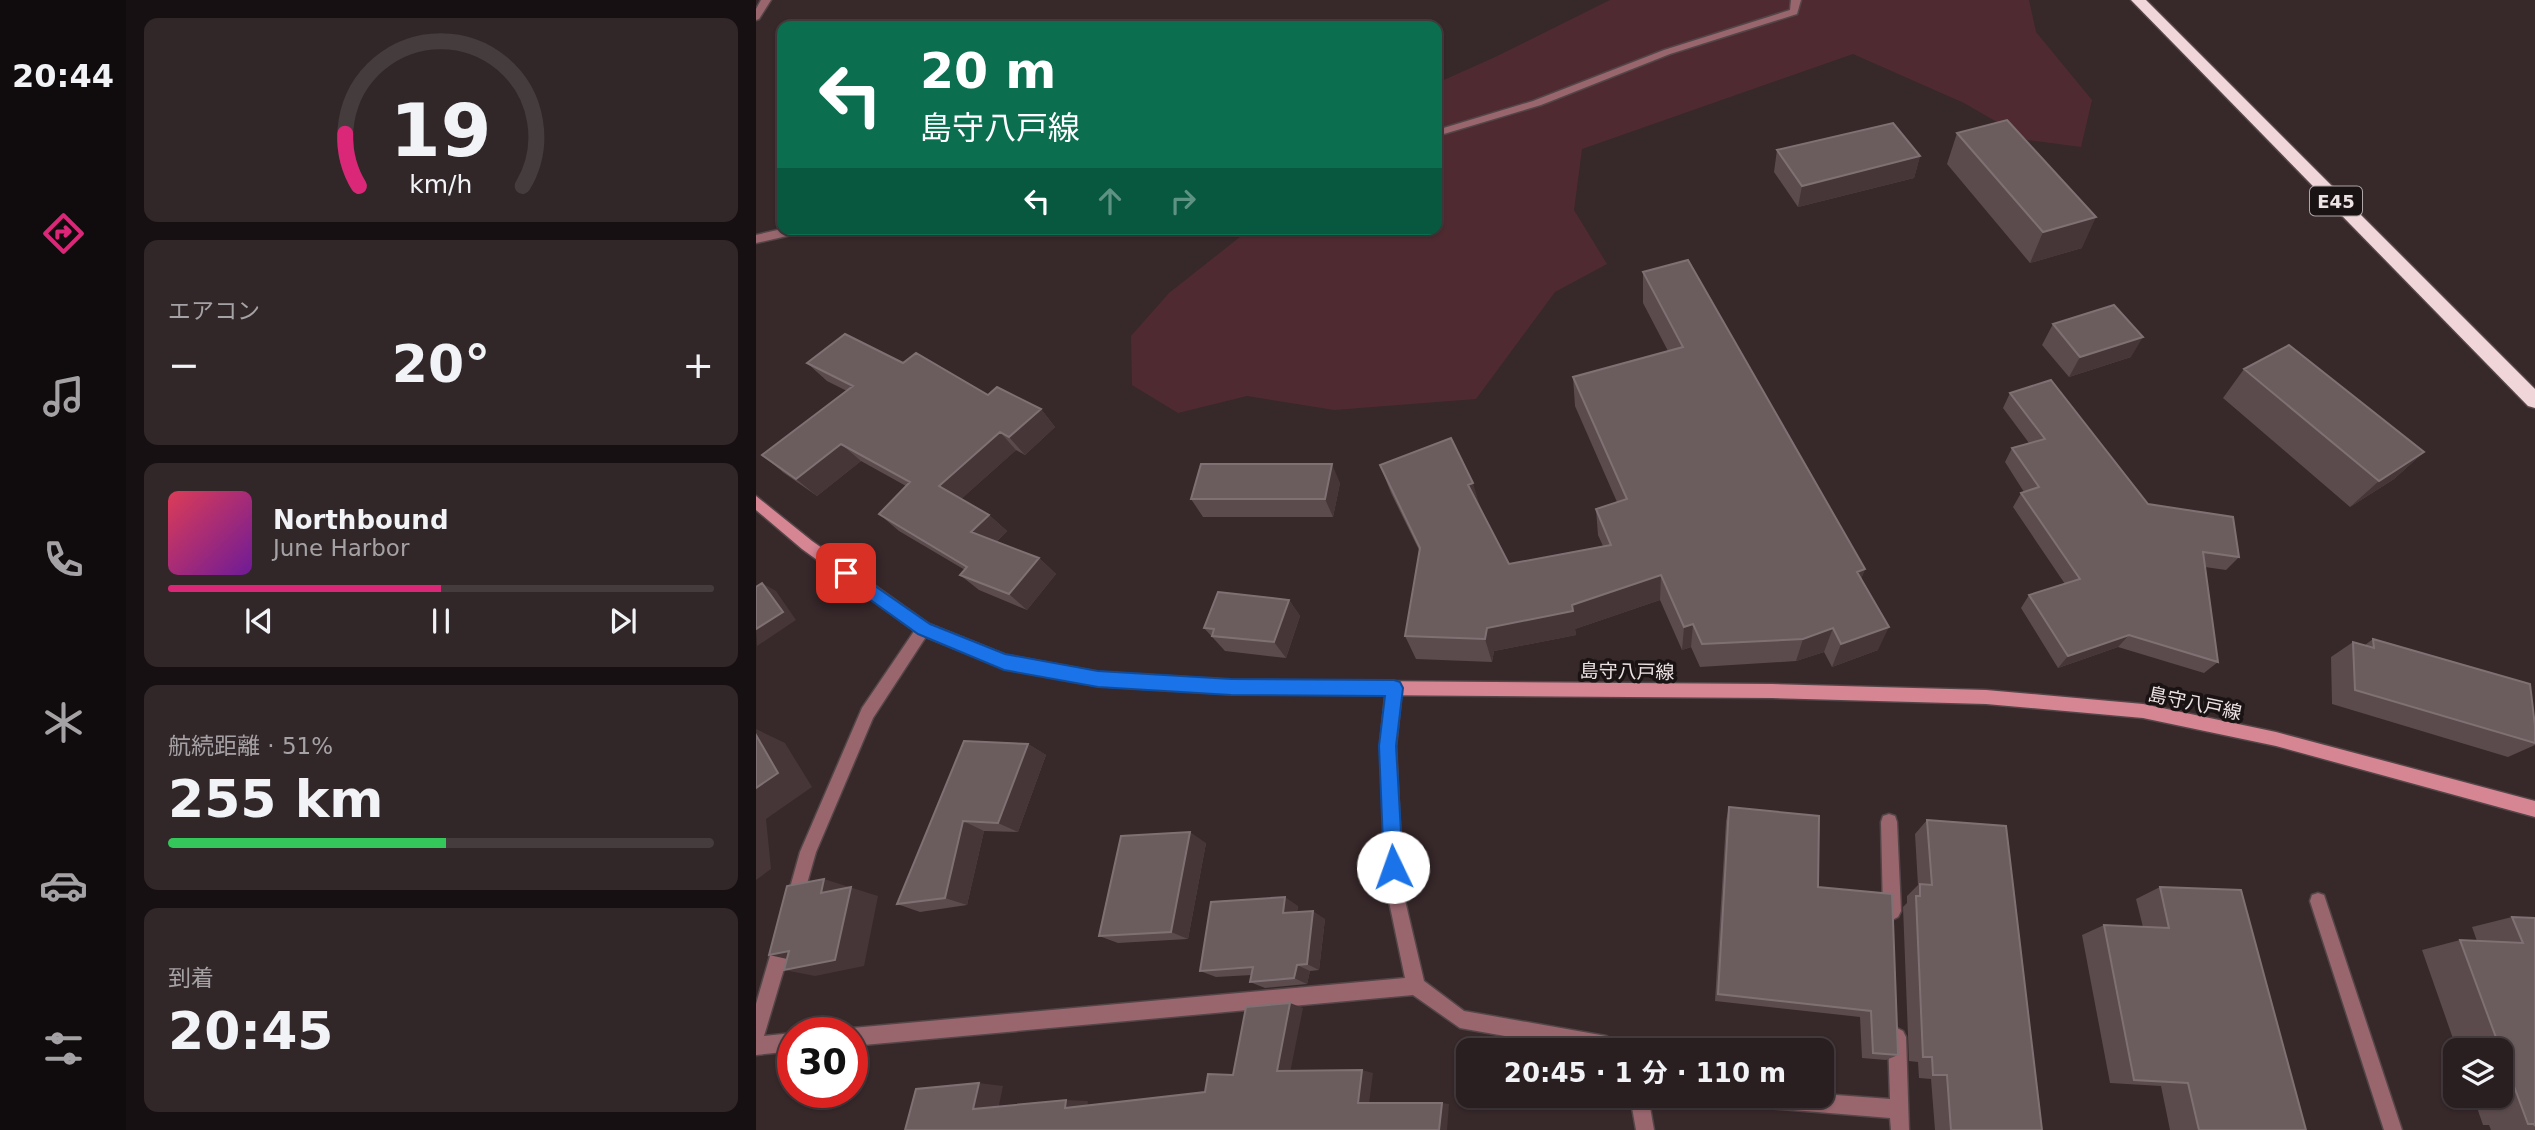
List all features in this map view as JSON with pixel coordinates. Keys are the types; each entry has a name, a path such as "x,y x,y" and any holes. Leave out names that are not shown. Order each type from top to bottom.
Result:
{"highway":[{"name":"E45","path":"2138,0 2535,401"}],"main road":[{"name":"島守八戸線","path":"756,502 807,545 924,629 1004,662 1098,679 1231,687 1986,697 2143,711 2276,739 2535,809"}],"street":[{"path":"756,17 766,0"},
{"path":"1442,132 1537,103 1667,52 1794,12 1796,0"},
{"path":"756,239 777,234"},
{"path":"756,1034 808,852 867,713 924,629"},
{"path":"1394,688 1388,746 1395,892 1416,986 1460,1020 1565,1038"},
{"path":"1889,822 1893,931"},
{"path":"2318,901 2393,1130"},
{"path":"868,1036 1416,986"},
{"path":"1896,1013 1900,1130"},
{"path":"756,1046 777,1044"},
{"path":"1834,1104 1900,1109"},
{"path":"1641,1108 1645,1130"}],"shaded area":[{"path":"1610,0 2029,0 2036,32 2092,100 2081,147 2028,140 1964,103 1853,54 1582,149 1574,210 1607,264 1555,292 1476,399 1334,410 1247,396 1178,413 1132,385 1131,336 1169,293 1242,235 1442,235 1442,81"}],"building":[{"path":"2007,120 2096,217 2043,232 1957,133"},
{"path":"1893,123 1920,156 1802,186 1777,150"},
{"path":"1688,260 1865,569 1857,572 1889,627 1841,644 1833,628 1803,639 1702,644 1693,624 1684,627 1661,575 1572,605 1573,611 1487,628 1485,639 1405,636 1420,548 1380,465 1451,438 1473,483 1468,485 1509,564 1611,545 1596,509 1627,499 1573,377 1683,347 1643,272"},
{"path":"2114,305 2143,337 2080,357 2053,324"},
{"path":"845,334 903,363 916,353 988,395 997,387 1041,409 1009,437 1000,432 939,486 989,515 971,532 1039,558 1009,594 960,575 967,567 879,514 910,482 841,444 796,479 762,455 853,386 807,363"},
{"path":"2289,345 2424,452 2379,481 2244,369"},
{"path":"2051,380 2148,504 2233,517 2239,557 2203,552 2218,662 2129,635 2068,656 2029,595 2080,579 2021,493 2039,487 2012,448 2045,439 2010,393"},
{"path":"1201,464 1332,464 1325,499 1191,499"},
{"path":"762,583 783,612 756,629 756,587"},
{"path":"1218,592 1289,600 1274,642 1212,636 1214,629 1204,628"},
{"path":"2373,639 2530,684 2535,743 2355,690 2353,642 2374,648"},
{"path":"756,735 778,773 756,788"},
{"path":"964,741 1028,744 998,823 963,821 945,898 897,904"},
{"path":"1729,807 1819,816 1818,887 1892,894 1898,1055 1873,1053 1871,1011 1718,994"},
{"path":"1927,820 2006,826 2042,1130 1951,1130 1947,1075 1933,1075 1932,1057 1923,1057 1916,896 1920,896 1920,884 1932,885"},
{"path":"1190,832 1171,932 1099,936 1121,836"},
{"path":"824,879 821,893 851,887 835,960 784,970 789,951 769,955 787,886"},
{"path":"2160,887 2241,890 2306,1130 2199,1130 2188,1083 2134,1080 2104,925 2169,928"},
{"path":"1285,897 1283,913 1313,911 1307,964 1297,965 1294,978 1250,982 1253,967 1200,971 1211,902"},
{"path":"2512,917 2535,918 2535,1126 2528,1124 2513,1083 2513,1038 2496,1038 2460,940 2523,943"},
{"path":"1290,1003 1277,1071 1362,1070 1358,1103 1442,1103 1439,1130 905,1130 916,1089 979,1083 973,1109 1066,1100 1065,1108 1205,1092 1208,1074 1233,1075 1246,1007"}],"route":[{"path":"846,573 924,629 1004,662 1098,679 1231,687 1394,688 1388,746 1393,867"}]}
